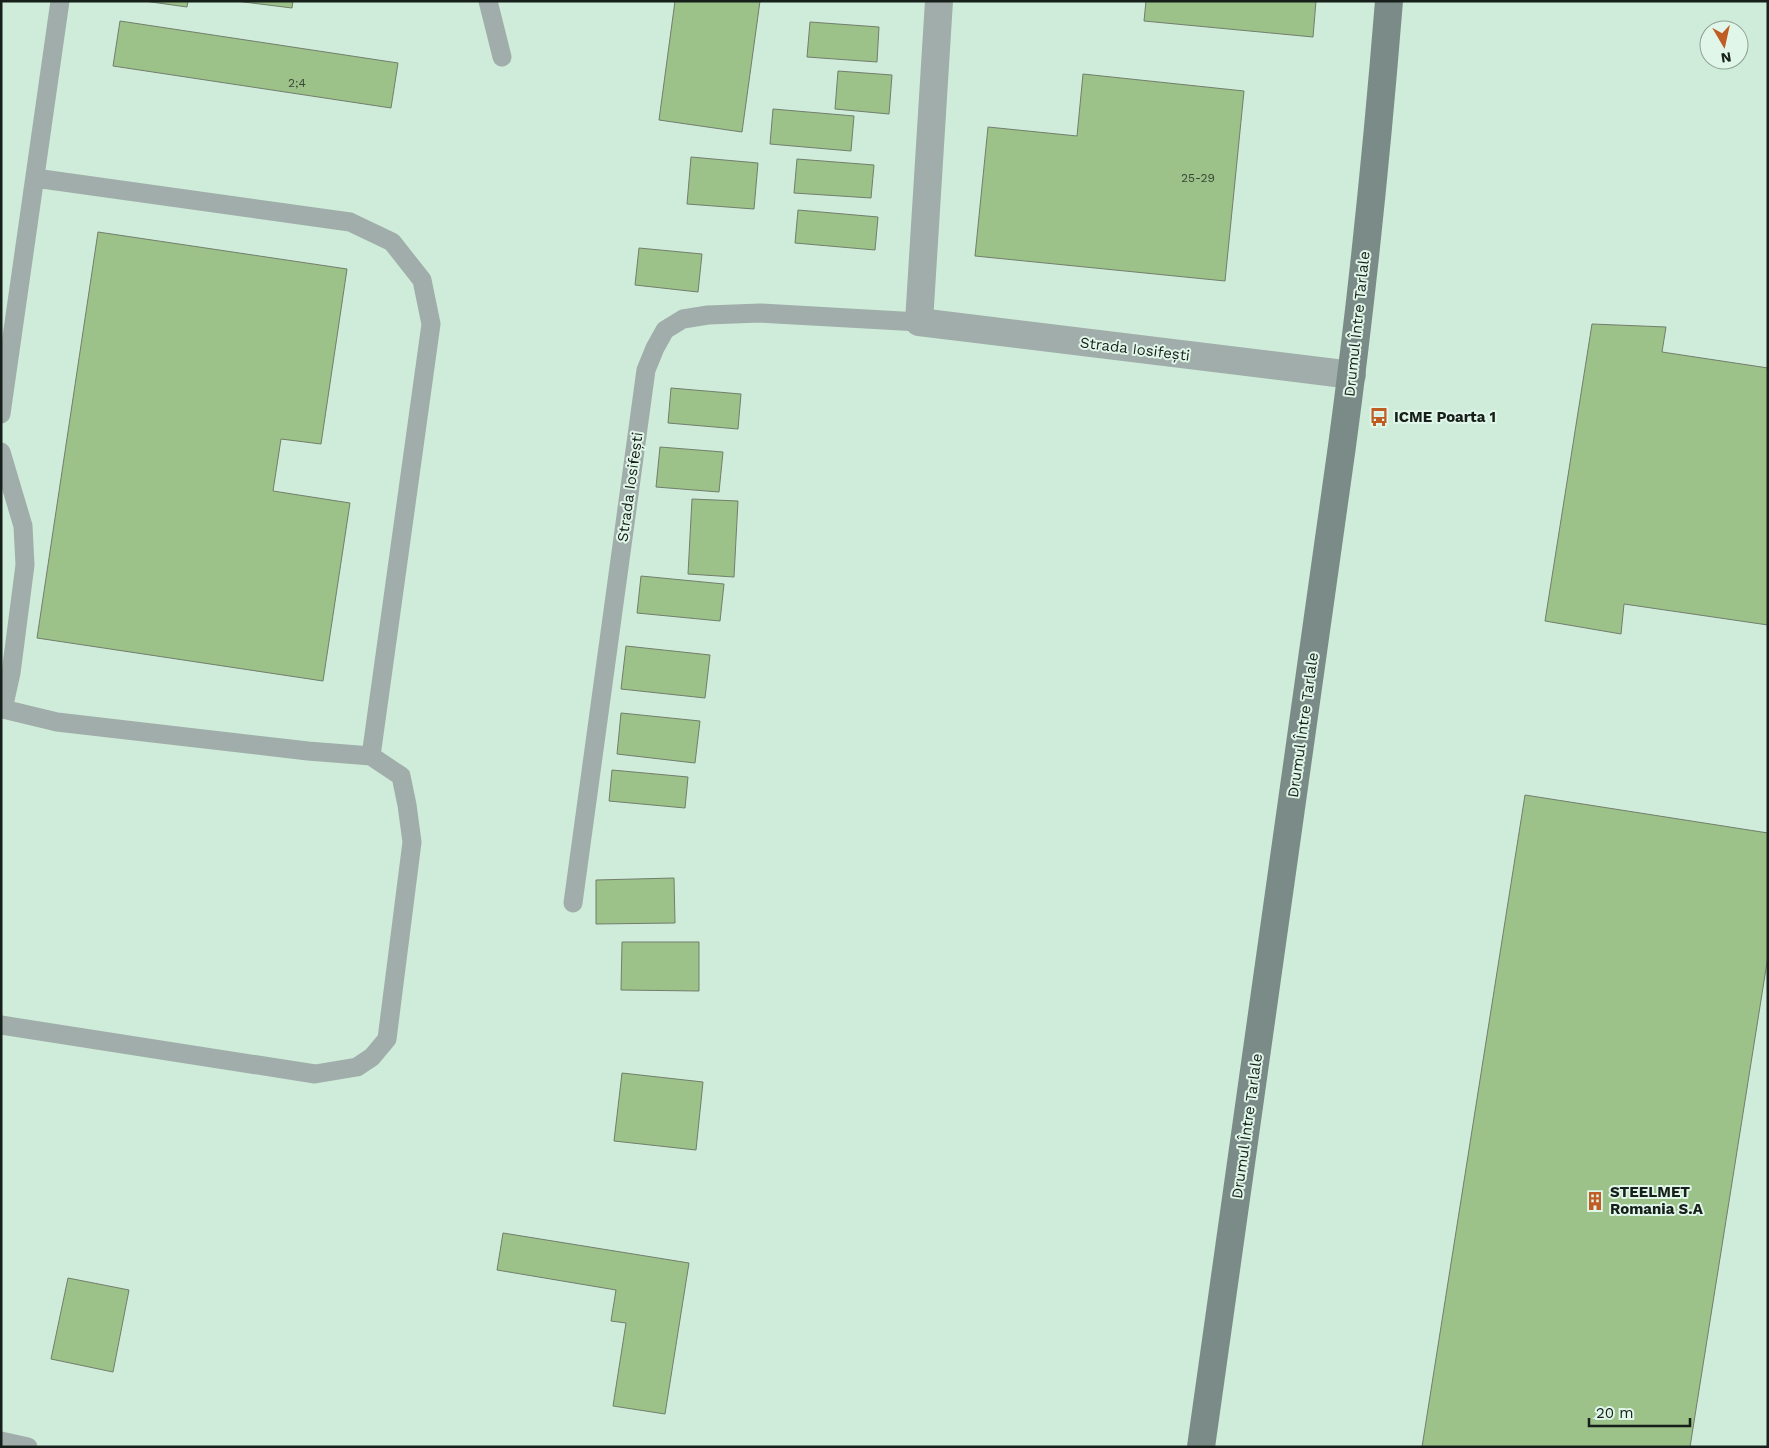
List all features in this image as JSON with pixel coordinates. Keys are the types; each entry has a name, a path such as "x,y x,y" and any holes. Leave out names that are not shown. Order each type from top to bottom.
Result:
{"main road":[{"name":"Drumul Între Tarlale","path":"1201,1447 1352,375 1389,1"}],"street":[{"path":"919,322 939,1"},
{"name":"Strada Iosifești","path":"919,322 1352,375"}],"lane":[{"path":"1,414 60,1"},
{"path":"488,1 502,57"},
{"path":"35,178 350,222 392,242 422,280 431,324 371,756"},
{"name":"Strada Iosifești","path":"573,903 646,370 664,330 683,319 708,315 760,313 919,322"},
{"path":"1,452 23,526 25,565 11,673 2,713 58,722 308,751 371,756 400,776 407,805 412,842 388,1039 372,1056 357,1067 315,1074 1,1025"},
{"path":"1,1441 28,1447"}],"shaded area":[{"path":"1,1 1768,1 1768,1447 1,1447"}],"building":[{"path":"144,1 188,1 187,7"},
{"path":"236,1 293,1 292,8"},
{"path":"675,1 760,1 742,132 659,120"},
{"path":"1146,1 1316,1 1313,37 1144,21"},
{"path":"120,21 398,63 391,108 113,66"},
{"path":"810,22 879,27 877,62 807,57"},
{"path":"838,71 892,75 889,114 835,109"},
{"path":"1083,74 1244,91 1225,281 975,256 988,127 1077,136"},
{"path":"773,109 854,116 851,151 770,144"},
{"path":"691,157 758,163 754,209 687,204"},
{"path":"797,159 874,165 871,198 794,193"},
{"path":"798,210 878,217 875,250 795,243"},
{"path":"98,232 347,269 321,444 281,439 273,491 350,503 323,681 37,638"},
{"path":"639,248 702,254 698,292 635,285"},
{"path":"1592,324 1666,327 1662,352 1768,368 1768,625 1624,604 1621,634 1545,621"},
{"path":"671,388 741,394 738,429 668,423"},
{"path":"660,447 723,452 719,492 656,487"},
{"path":"692,499 738,501 734,577 688,574"},
{"path":"641,576 724,584 720,621 637,613"},
{"path":"626,646 710,655 705,698 621,689"},
{"path":"621,713 700,721 695,763 617,754"},
{"path":"612,770 688,777 685,808 609,801"},
{"name":"STEELMET Romania S.A","path":"1525,795 1768,833 1768,956 1690,1447 1422,1447"},
{"path":"674,878 675,923 596,924 596,880"},
{"path":"622,942 699,942 699,991 621,990"},
{"path":"622,1073 703,1082 696,1150 614,1141"},
{"path":"503,1233 689,1263 665,1414 613,1406 626,1323 611,1321 616,1290 497,1270"},
{"path":"68,1278 129,1290 113,1372 51,1359"}],"place":[{"name":"ICME Poarta 1","path":"1379,417"},
{"name":"STEELMET Romania S.A","path":"1595,1201"}]}
